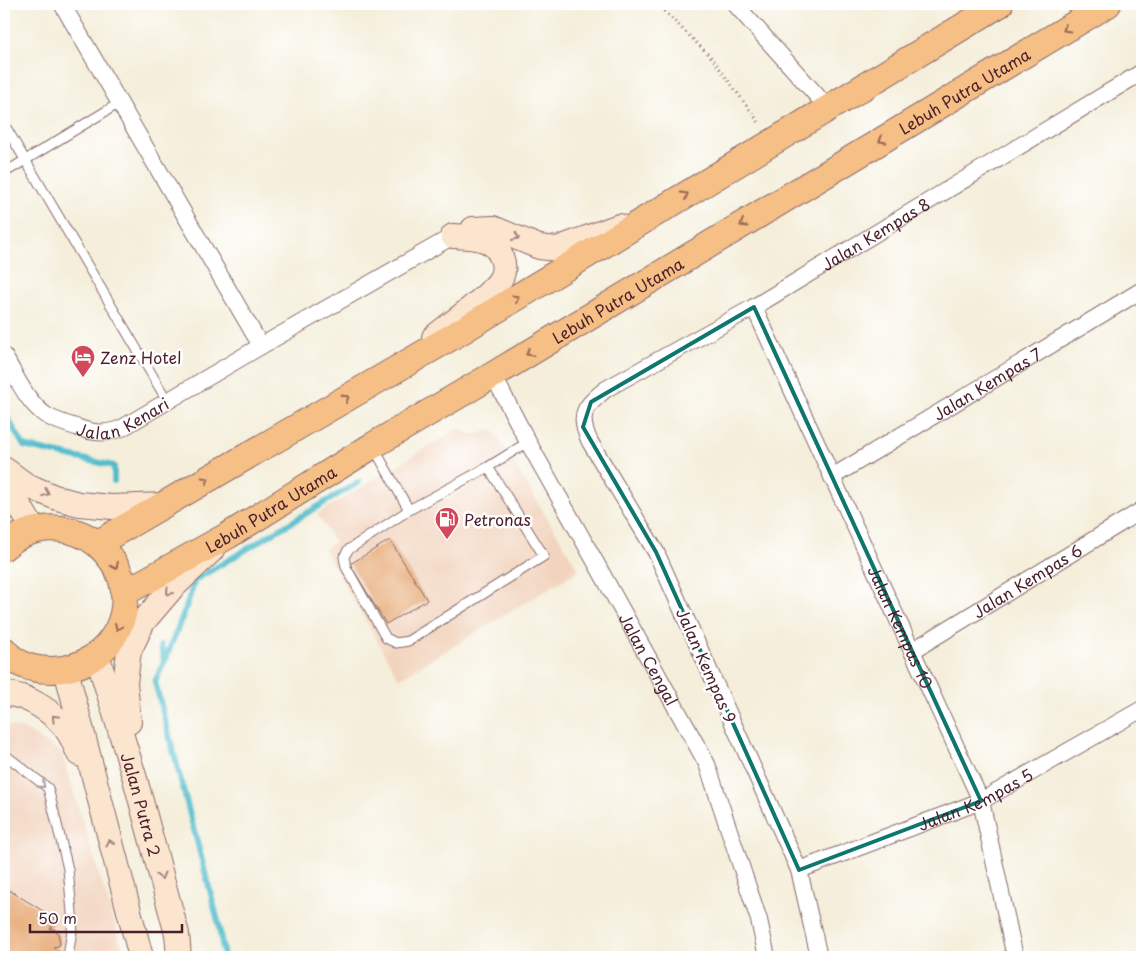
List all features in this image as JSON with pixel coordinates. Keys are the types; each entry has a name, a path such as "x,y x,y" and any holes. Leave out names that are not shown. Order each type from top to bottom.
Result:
{"main road":[{"path":"98,544 382,378 1000,4"},
{"name":"Lebuh Putra Utama","path":"124,593 229,535 372,446 1108,4"},
{"path":"453,236 470,229 494,228 539,247 558,249 659,211"},
{"path":"382,378 494,288 502,276 503,264 500,253 490,241 453,236"},
{"path":"4,469 26,485 57,498 79,504 112,507 164,505"},
{"path":"4,480 34,530"},
{"path":"5,544 34,530 55,527 77,532 98,544 113,560 122,581 124,593 120,626 107,647 88,662 66,670 40,670 7,657"},
{"path":"134,779 125,683 129,651 143,622 172,588 229,535"},
{"name":"Jalan Putra 2","path":"97,654 177,934 179,957"},
{"path":"66,670 141,957"},
{"path":"4,694 10,694 33,702 51,713 68,732 96,790"}],"street":[{"path":"62,4 121,102 261,346"},
{"path":"735,4 828,108"},
{"name":"Jalan Kempas 8","path":"606,390 754,307 1142,72"},
{"name":"Jalan Kenari","path":"4,356 36,407 58,421 100,434 112,433 453,236"},
{"name":"Jalan Kempas 7","path":"832,477 1142,290"},
{"name":"Jalan Kempas 10","path":"754,307 981,801 1015,957"},
{"name":"Jalan Cengal","path":"493,375 528,442 707,764 759,920 767,957"},
{"name":"Jalan Kempas 9","path":"606,390 591,402 584,414 583,427 590,442 656,552 798,870 819,957"},
{"name":"Jalan Kempas 6","path":"912,651 1142,510"},
{"name":"Jalan Kempas 5","path":"798,870 981,801 1142,710"}],"lane":[{"path":"4,173 121,102"},
{"path":"4,124 168,402"},
{"path":"488,467 544,556 408,641 396,643 386,638 346,567 344,557 348,550 409,510 488,467 528,442"},
{"path":"372,446 409,510"},
{"path":"4,754 48,788 68,869 72,924 68,957"}],"path":[{"path":"657,4 712,58 772,142"}],"highlighted area":[{"path":"754,307 981,801 799,870 656,552 583,427 591,402"}],"shaded area":[{"path":"459,428 469,434 479,434 492,428 579,570 399,679 324,549 335,542 317,514"},
{"path":"4,725 22,728 61,752 125,957 4,957"}],"building":[{"path":"390,540 427,600 386,624 350,564"},
{"path":"4,887 56,919 50,929 54,929 58,933 60,943 59,946 53,947 64,955 63,957 4,957"}],"waterway":[{"path":"4,412 24,446 114,466 114,481"},
{"path":"164,662 195,580 359,482"},
{"path":"161,645 164,662 155,682 218,921 224,957"}],"place":[{"name":"Zenz Hotel","path":"83,378"},
{"name":"Petronas","path":"447,540"}]}
